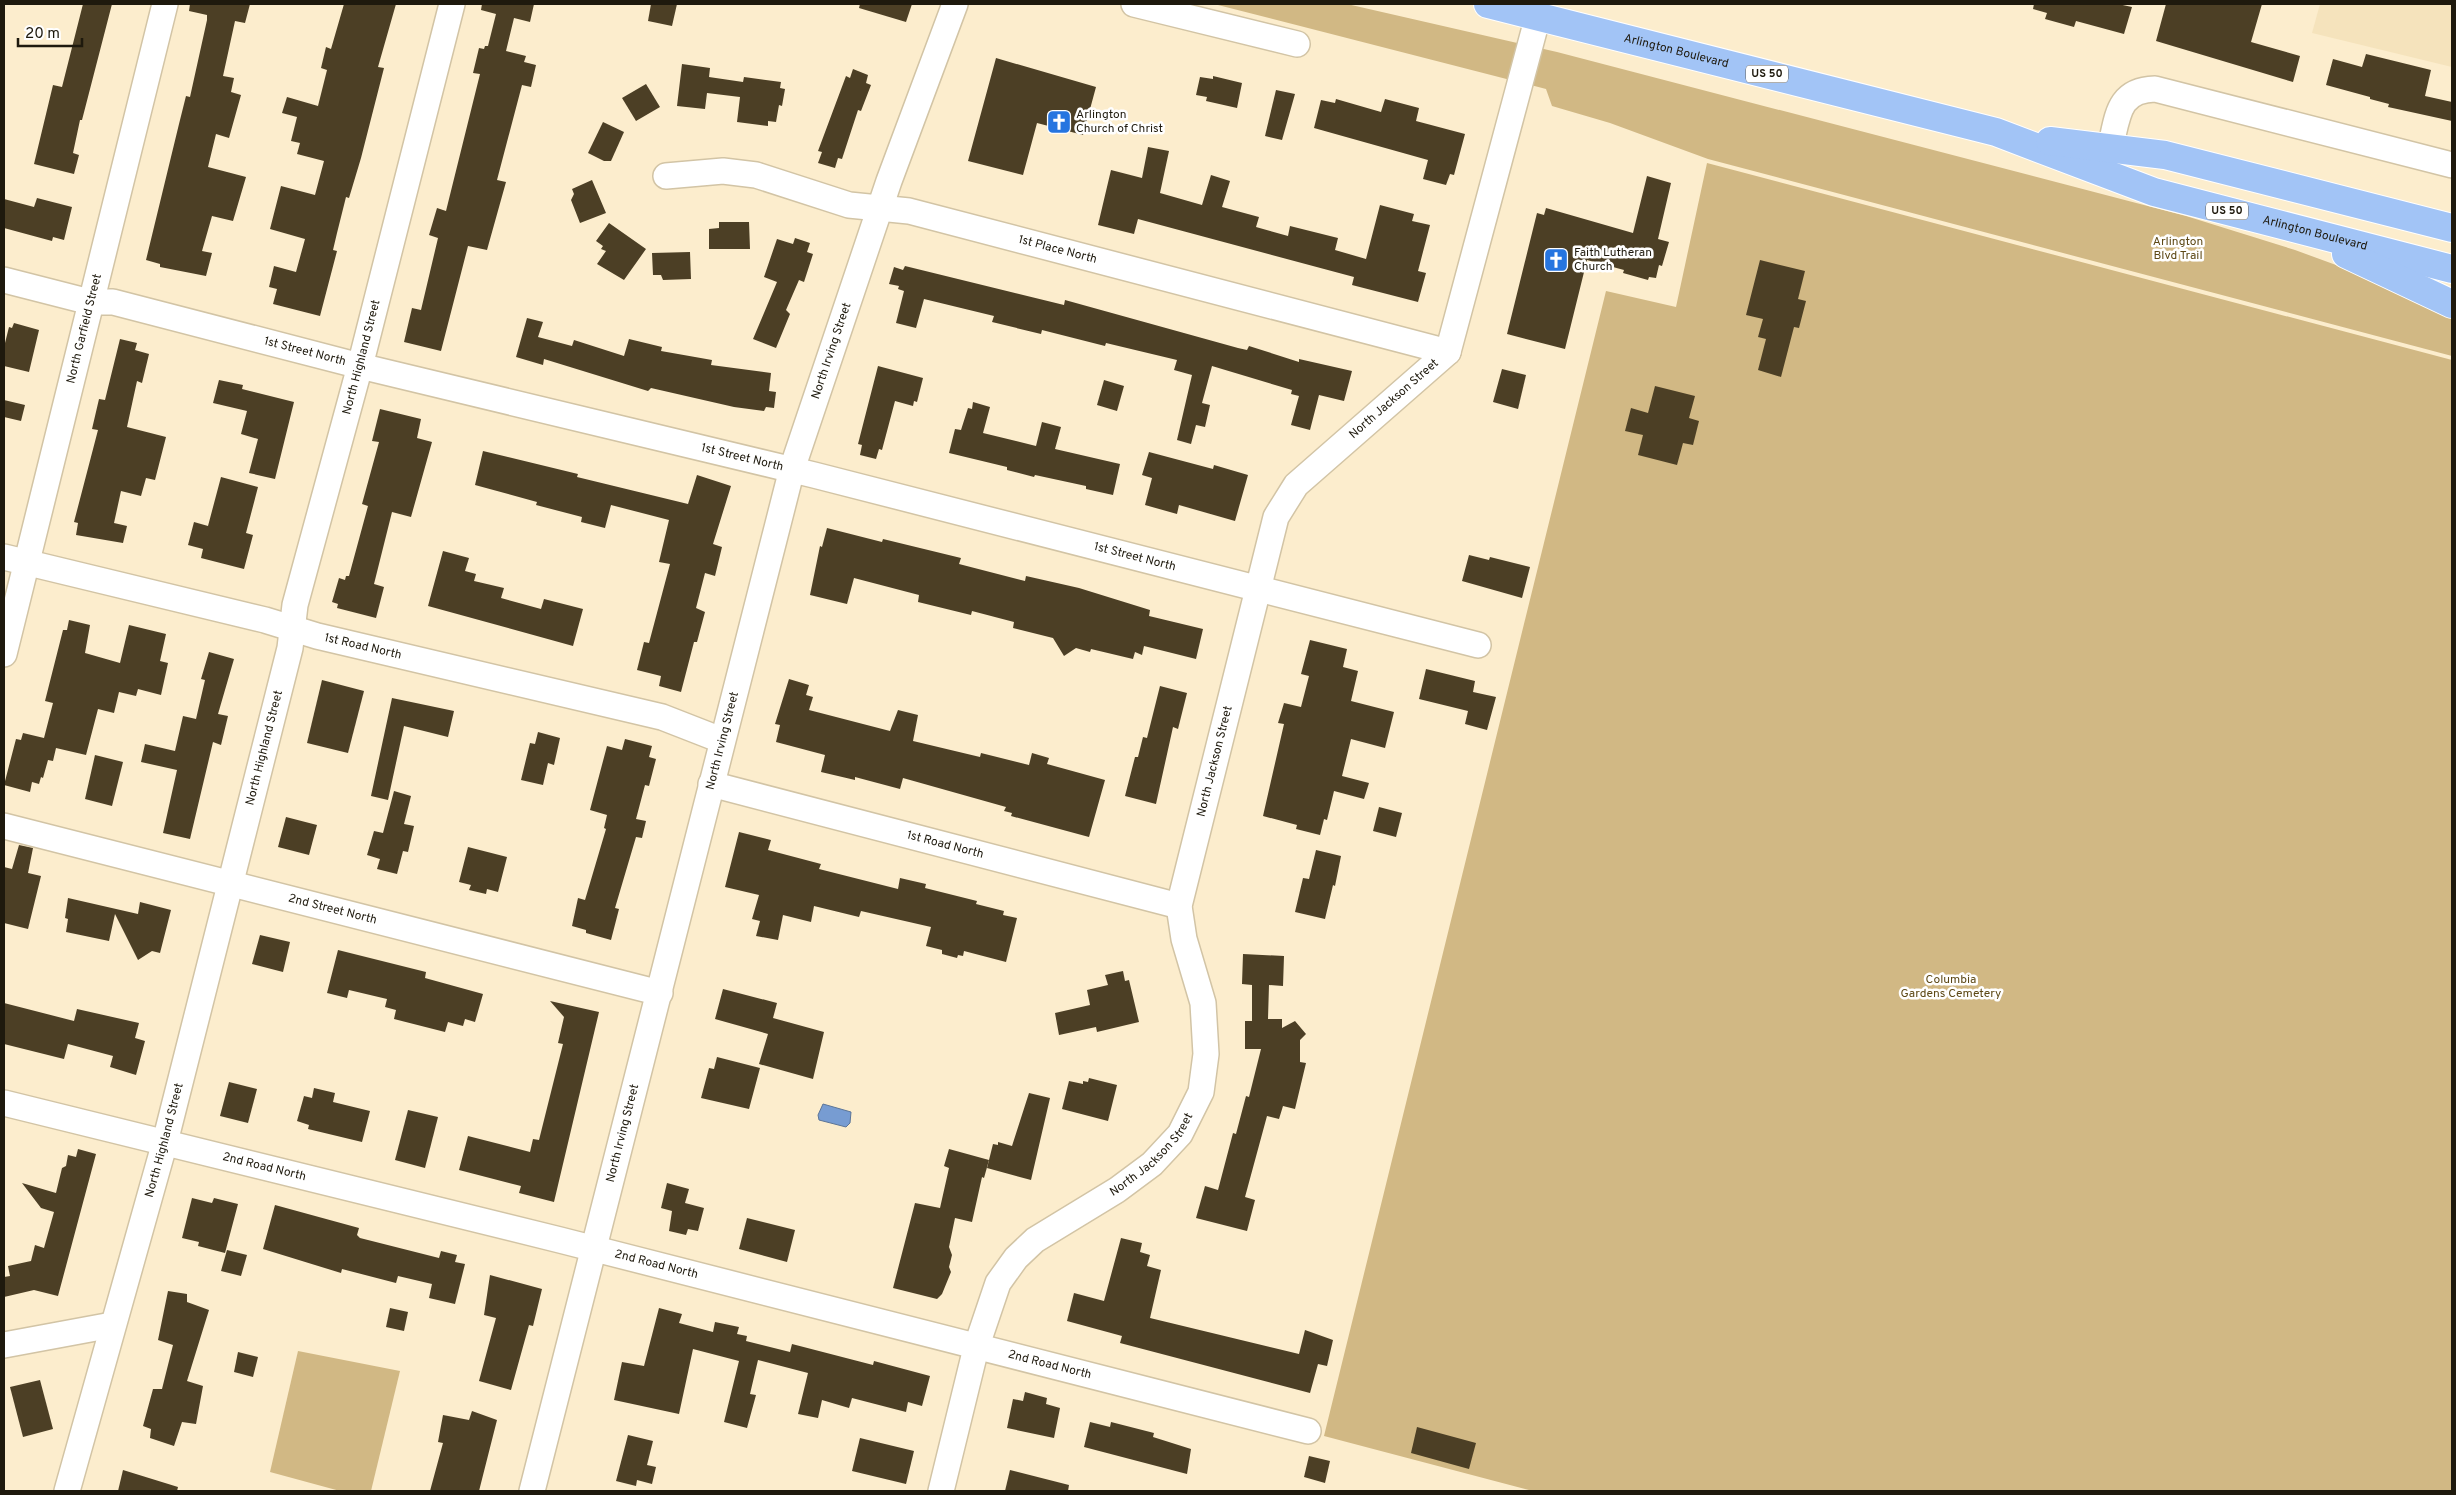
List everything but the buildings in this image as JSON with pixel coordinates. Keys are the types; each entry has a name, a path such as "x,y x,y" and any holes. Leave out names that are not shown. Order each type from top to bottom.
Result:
{"highway":[{"name":"Arlington Boulevard","path":"1488,4 2008,136 2154,192 2452,269"},
{"name":"Arlington Boulevard","path":"2008,136 2165,156 2452,228"},
{"path":"2408,217 2452,220"},
{"path":"2291,228 2452,304"}],"street":[{"name":"North Garfield Street","path":"4,654 15,560 90,302 165,4"},
{"name":"North Highland Street","path":"67,1491 112,1325 165,1142 290,648 295,604 360,366 452,4"},
{"name":"North Irving Street","path":"532,1491 660,993 712,784 721,740 792,469 880,207 955,4"},
{"path":"1134,4 1297,44"},
{"name":"North Jackson Street","path":"941,1491 976,1348 998,1283 1016,1258 1035,1240 1117,1190 1152,1164 1180,1134 1201,1092 1206,1054 1203,1003 1184,939 1180,906 1276,517 1296,484 1448,352 1538,16"},
{"path":"2110,148 2121,109 2130,94 2137,91 2155,89 2452,165"},
{"name":"1st Place North","path":"666,176 723,171 756,175 848,205 880,207 917,214 1448,352"},
{"name":"1st Street North","path":"4,280 90,302 114,302 360,366 792,469 1478,645"},
{"name":"1st Road North","path":"15,560 256,618 292,629 662,717 721,740"},
{"name":"1st Road North","path":"712,784 1180,906"},
{"name":"2nd Street North","path":"4,826 660,993"},
{"name":"2nd Road North","path":"4,1103 595,1250 1308,1431"},
{"path":"4,1345 112,1325"}],"shaded area":[{"path":"2320,4 2452,4 2452,67 2312,33"}],"green space":[{"name":"Arlington Blvd Trail","path":"1214,4 1347,4 1557,52 2186,216 2295,250 2377,280 2452,314 2452,356 1708,159 1610,123 1552,106 1546,89"},
{"name":"Columbia Gardens Cemetery","path":"1707,163 2452,360 2452,1491 1533,1491 1324,1436 1606,291 1676,307"},
{"path":"298,1351 400,1371 371,1491 340,1491 270,1472"}],"water":[{"path":"823,1104 851,1112 850,1123 846,1127 819,1120 818,1115"}],"place":[{"name":"Arlington Church of Christ","path":"1059,122"},
{"name":"Faith Lutheran Church","path":"1556,260"}]}
